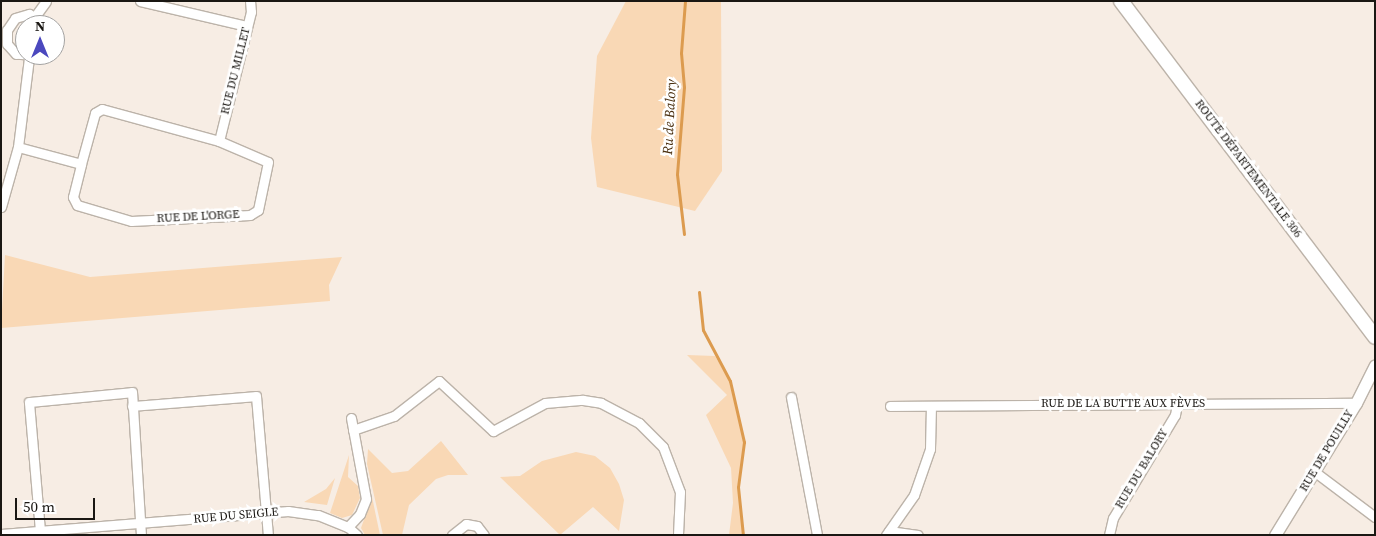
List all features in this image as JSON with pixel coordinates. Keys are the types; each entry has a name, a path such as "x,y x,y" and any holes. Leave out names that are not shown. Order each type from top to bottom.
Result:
{"main road":[{"name":"ROUTE DÉPARTEMENTALE 306","path":"1121,1 1375,337"}],"street":[{"path":"36,15 46,1"},
{"path":"140,1 248,26"},
{"name":"RUE DU MILLET","path":"219,141 248,26 250,1"},
{"path":"15,20 4,29 11,50 15,51"},
{"path":"1,207 18,147 32,65"},
{"name":"RUE DE L'ORGE","path":"102,109 219,141 268,162 258,210 250,215 131,222 77,205 73,197 95,113 102,109"},
{"path":"18,147 82,164"},
{"name":"RUE DE POUILLY","path":"1275,535 1356,404 1375,365"},
{"path":"353,430 394,416 439,381 493,431 545,403 583,400 601,403 639,423 663,447 680,492 678,535"},
{"path":"40,531 29,402 132,392 142,535"},
{"path":"132,406 256,396 268,535"},
{"path":"791,397 817,535"},
{"name":"RUE DU BALORY","path":"1109,535 1113,518 1175,416 1177,404"},
{"name":"RUE DE LA BUTTE AUX FÈVES","path":"890,406 1356,404"},
{"path":"887,533 914,495 930,449 931,406"},
{"path":"351,418 366,499 360,514 348,527 357,535"},
{"path":"1314,472 1375,517"},
{"name":"RUE DU SEIGLE","path":"1,534 303,512 348,527"},
{"path":"452,535 466,524 477,526 484,535"},
{"path":"887,533 918,535"}],"shaded area":[{"path":"626,1 721,1 722,171 695,211 597,187 591,138 597,56"},
{"path":"5,255 90,277 342,257 329,285 330,301 1,328"},
{"path":"687,355 715,356 730,381 744,442 738,487 743,535 729,535 733,503 731,468 706,415 727,395"},
{"path":"441,441 468,475 448,475 436,479 409,505 402,535 383,535 367,464 368,449 392,473 408,471"},
{"path":"576,452 595,456 610,468 619,484 624,500 619,531 593,507 560,535 500,477 520,476 542,461"},
{"path":"349,455 348,477 358,486 360,498 352,515 342,518 330,513"},
{"path":"335,478 327,505 304,502 326,489"},
{"path":"372,497 380,535 365,535 361,528"}],"waterway":[{"name":"Ru de Balory","path":"684,234 677,174 684,87 681,53 685,1"},
{"name":"Ru de Balory","path":"699,292 703,330 730,381 744,442 738,487 743,535"}]}
